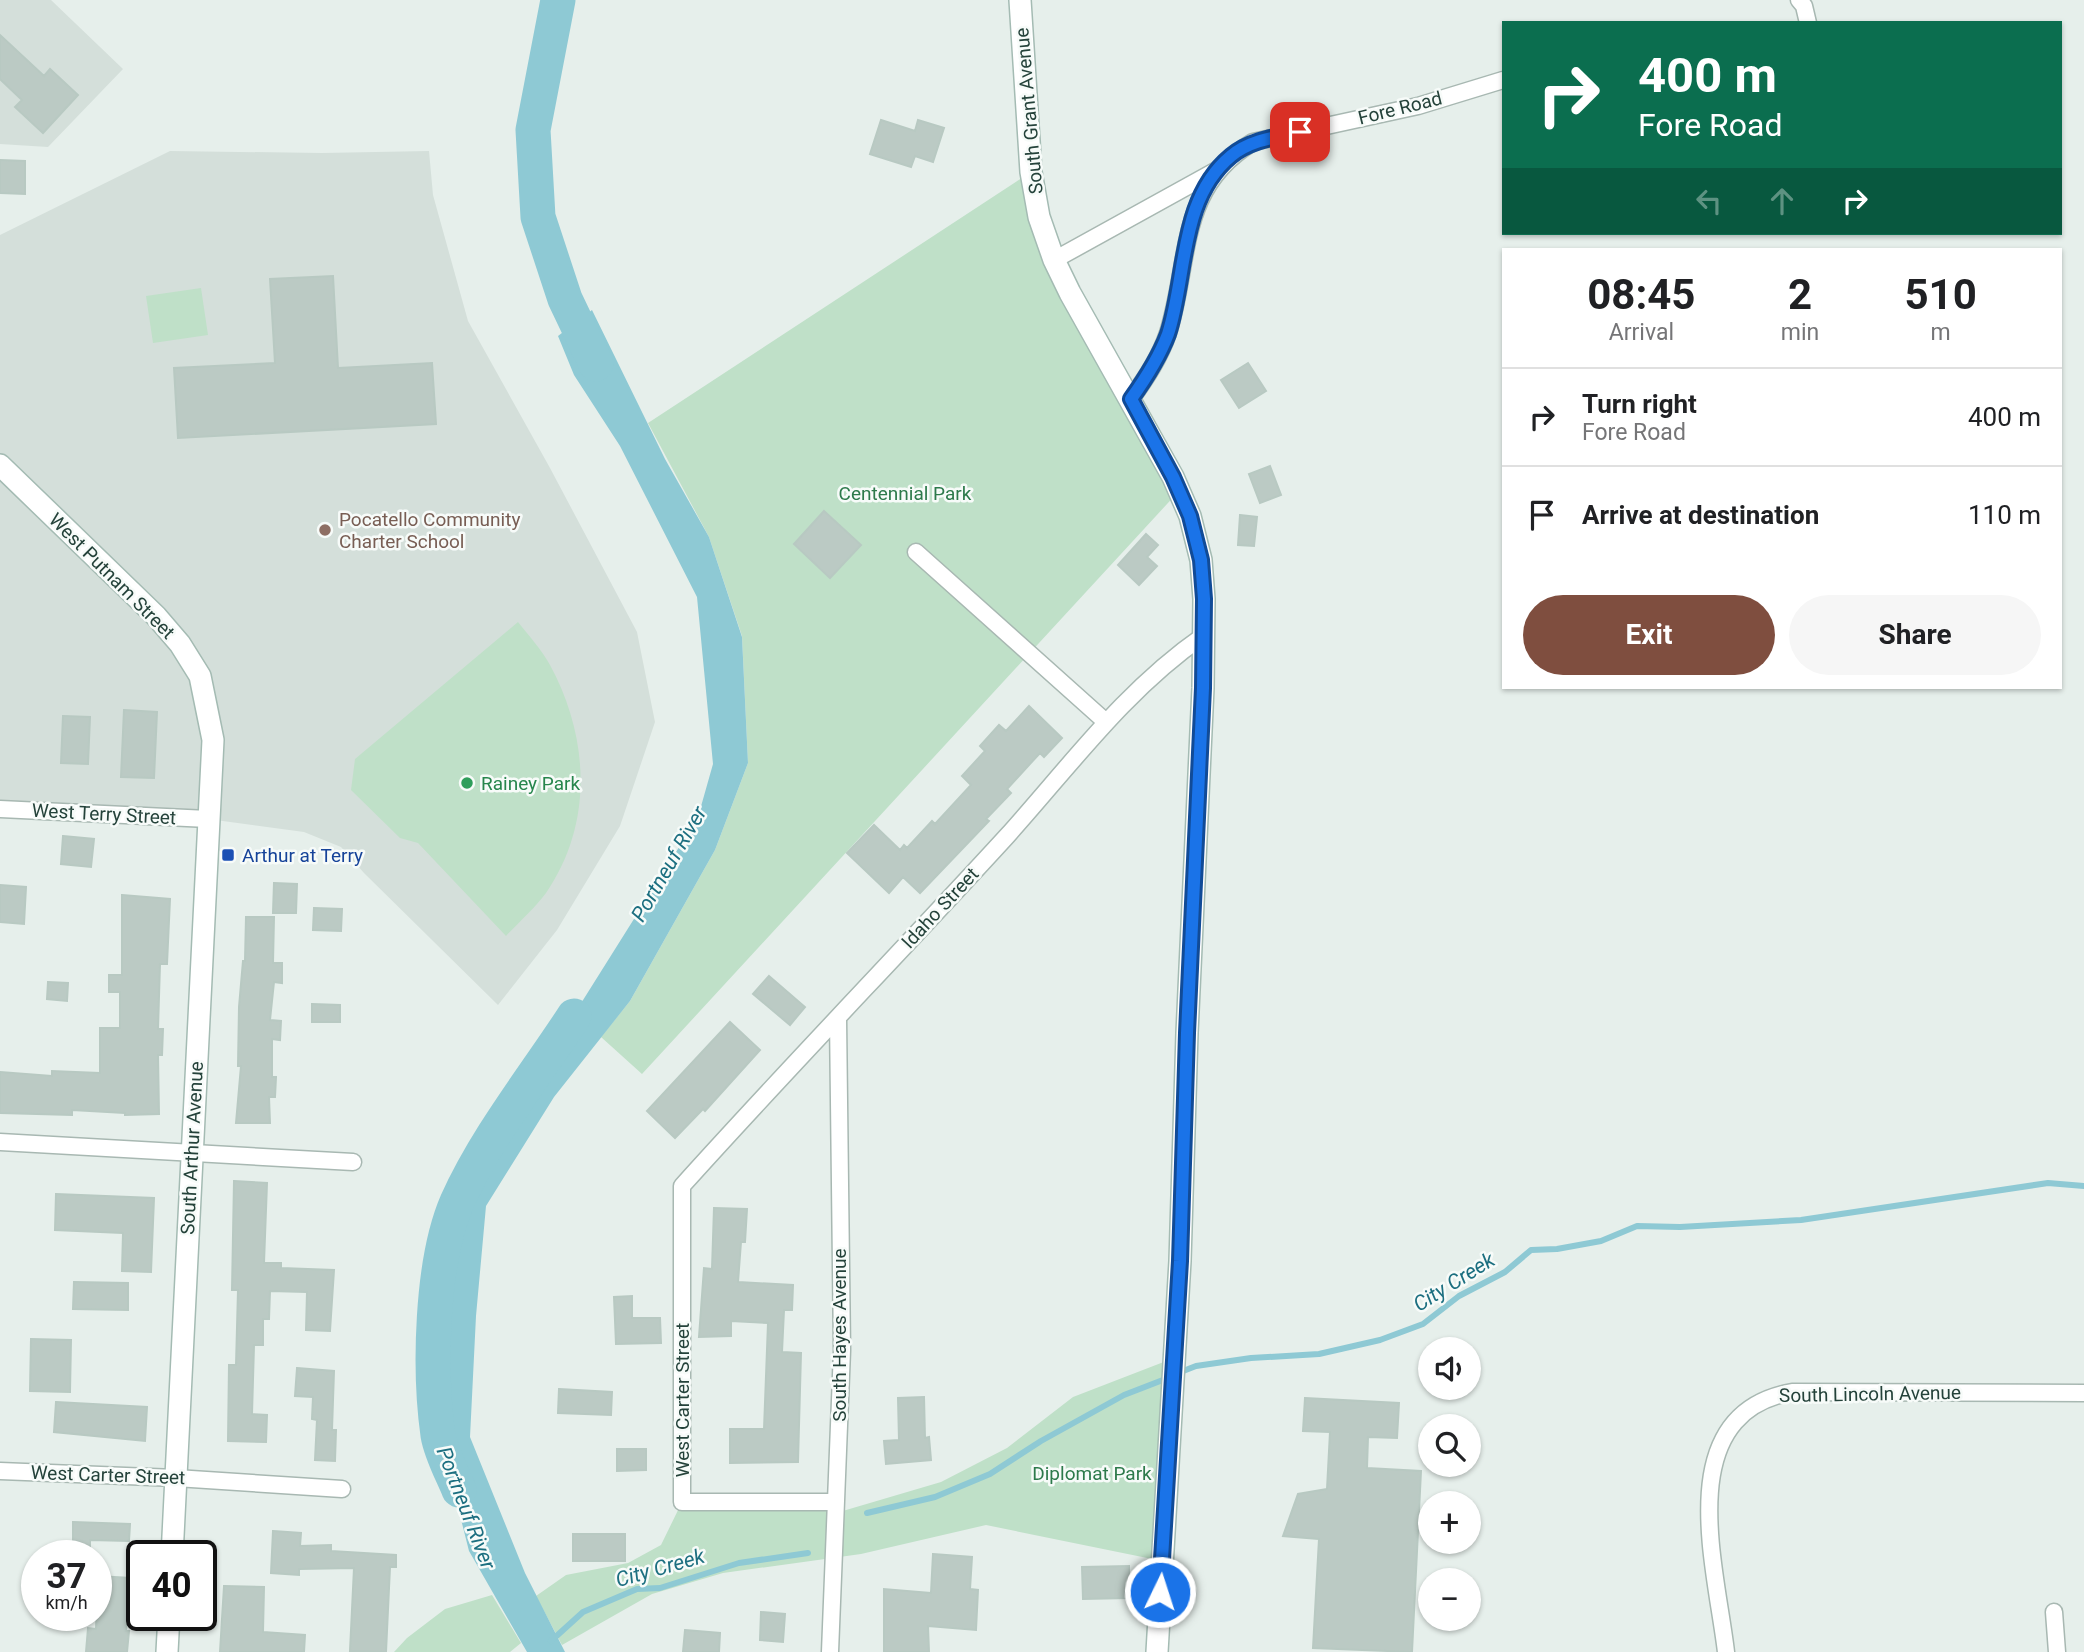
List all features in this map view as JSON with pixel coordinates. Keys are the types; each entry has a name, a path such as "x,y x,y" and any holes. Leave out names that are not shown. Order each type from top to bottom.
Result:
{"street":[{"name":"South Grant Avenue","path":"1020,0 1031,172 1039,217 1054,260 1070,293 1173,477 1190,516 1201,560 1203,636 1174,1358 1157,1652"},
{"path":"1799,0 1804,6 1808,21"},
{"name":"Fore Road","path":"1131,399 1149,374 1164,342 1192,221 1200,200 1218,169 1232,155 1253,142 1418,106 1502,80"},
{"path":"1054,260 1218,169"},
{"name":"West Putnam Street","path":"0,466 156,616 180,644 200,676 213,740"},
{"path":"916,552 1106,722"},
{"name":"Idaho Street","path":"681,1186 1008,835 1106,722 1166,662 1203,636"},
{"name":"South Arthur Avenue","path":"173,1540 213,740"},
{"name":"West Terry Street","path":"0,809 208,819"},
{"name":"South Hayes Avenue","path":"830,1652 842,1350 838,1017"},
{"path":"0,1142 353,1162"},
{"name":"West Carter Street","path":"681,1186 682,1502 836,1502"},
{"name":"South Lincoln Avenue","path":"1726,1652 1709,1501 1710,1481 1718,1448 1731,1425 1750,1406 1769,1396 1792,1392 2084,1393"},
{"name":"West Carter Street","path":"0,1471 176,1478 342,1489"},
{"path":"2054,1612 2057,1652"},
{"path":"167,1652 168,1631"}],"shaded area":[{"path":"0,0 51,0 123,69 48,147 0,144"},
{"name":"Pocatello Community Charter School","path":"170,151 429,151 433,195 468,321 637,632 655,722 620,826 557,930 498,1005 341,847 304,832 208,819 0,809 0,235"}],"green space":[{"name":"Centennial Park","path":"1031,172 1039,217 1179,491 642,1074 601,1037 630,1001 715,850 748,763 742,636 709,537 648,423"},
{"path":"201,288 208,335 153,343 146,296"},
{"name":"Rainey Park","path":"518,622 547,659 563,693 579,750 581,780 579,809 562,866 542,899 506,936 418,843 400,838 351,790 355,759"},
{"name":"Diplomat Park","path":"1174,1358 1162,1561 986,1525 861,1554 723,1573 652,1594 562,1645 536,1596 566,1575 628,1563 661,1545 682,1502 836,1502 836,1513 941,1482 1007,1448 1073,1397"},
{"path":"492,1595 521,1643 510,1652 394,1652 407,1638 445,1609"}],"water":[{"path":"592,310 665,459 709,537 742,637 748,763 715,850 630,1001 554,1097 486,1206 476,1316 470,1437 525,1573 565,1652 527,1652 469,1551 443,1448 434,1316 465,1188 698,817 713,764 697,597 620,446 574,375 558,336"}],"building":[{"path":"0,35 44,76 50,69 78,95 43,133 15,107 22,100 0,79"},
{"path":"881,120 915,131 918,120 944,128 933,162 915,156 911,167 870,154"},
{"path":"0,160 25,161 25,194 0,193"},
{"path":"333,276 338,368 432,363 436,424 178,438 174,368 275,363 270,279"},
{"path":"1248,363 1266,391 1239,408 1221,380"},
{"path":"1270,466 1281,495 1260,503 1249,474"},
{"path":"824,511 861,545 830,578 794,544"},
{"path":"1240,515 1257,517 1254,546 1238,545"},
{"path":"1146,534 1158,545 1147,557 1157,566 1139,585 1118,565"},
{"path":"1029,706 1062,738 1044,757 1040,753 1007,789 1011,793 986,819 989,821 920,893 903,877 889,893 847,853 874,825 900,850 904,845 907,848 932,821 935,824 971,785 962,776 985,751 980,746 999,725 1006,731"},
{"path":"124,710 157,712 154,778 121,777"},
{"path":"63,716 90,717 88,764 61,763"},
{"path":"63,836 94,839 91,867 61,864"},
{"path":"274,883 297,884 296,913 273,913"},
{"path":"0,885 26,887 24,924 0,922"},
{"path":"122,895 170,899 167,964 160,964 158,1029 163,1029 162,1055 158,1055 159,1114 125,1115 72,1110 72,1115 0,1113 0,1072 52,1076 52,1071 100,1073 100,1028 120,1028 120,992 109,992 109,975 122,975"},
{"path":"314,908 342,909 341,931 313,930"},
{"path":"246,917 274,917 273,963 282,963 282,983 274,982 270,1020 281,1021 280,1040 272,1039 272,1077 276,1077 275,1097 269,1097 270,1123 236,1123 241,1066 238,1066 239,1007 245,961"},
{"path":"769,976 805,1007 790,1025 753,994"},
{"path":"48,982 68,983 67,1001 47,999"},
{"path":"312,1004 340,1005 340,1022 312,1022"},
{"path":"730,1022 760,1050 705,1111 703,1109 675,1138 647,1111"},
{"path":"234,1181 267,1183 264,1263 281,1263 281,1268 334,1270 330,1331 306,1330 307,1292 270,1291 269,1319 263,1319 263,1345 254,1345 252,1414 267,1415 266,1442 228,1441 229,1365 236,1365 238,1290 232,1290"},
{"path":"56,1194 154,1198 151,1272 122,1271 123,1233 55,1230"},
{"path":"714,1208 747,1209 738,1282 793,1285 792,1310 784,1310 782,1352 801,1353 798,1462 730,1463 730,1429 764,1429 768,1323 731,1321 731,1336 699,1337 704,1268 712,1269"},
{"path":"74,1282 128,1283 128,1310 73,1309"},
{"path":"632,1296 632,1318 660,1318 661,1343 616,1344 614,1297"},
{"path":"31,1339 71,1340 70,1392 30,1391"},
{"path":"297,1368 334,1371 332,1430 336,1430 335,1461 315,1460 317,1420 312,1419 313,1397 295,1396"},
{"path":"559,1389 612,1392 611,1415 558,1413"},
{"path":"924,1397 925,1438 929,1437 931,1460 886,1464 884,1441 899,1440 898,1398"},
{"path":"1305,1398 1399,1403 1397,1438 1368,1437 1367,1468 1418,1471 1418,1477 1421,1477 1412,1652 1313,1648 1319,1539 1283,1536 1298,1494 1327,1489 1330,1432 1303,1431"},
{"path":"56,1402 147,1407 145,1441 54,1432"},
{"path":"617,1449 646,1449 646,1470 617,1471"},
{"path":"73,1522 130,1524 129,1540 126,1541 73,1540"},
{"path":"273,1531 301,1533 300,1546 331,1545 331,1551 396,1555 396,1567 390,1567 386,1652 350,1651 354,1568 299,1569 299,1575 271,1573"},
{"path":"573,1534 625,1534 625,1561 573,1561"},
{"path":"933,1554 972,1557 970,1589 978,1590 976,1630 928,1626 929,1652 884,1652 884,1589 931,1593"},
{"path":"1129,1566 1129,1598 1083,1599 1082,1567"},
{"path":"112,1577 126,1578 126,1631 129,1631 127,1652 86,1652 88,1631 112,1631"},
{"path":"224,1586 264,1587 263,1632 305,1635 304,1652 220,1652"},
{"path":"761,1612 785,1614 783,1642 760,1640"},
{"path":"685,1630 720,1633 719,1652 683,1652"}],"waterway":[{"name":"Portneuf River","path":"558,0 533,130 538,217 565,299 596,364"},
{"name":"Portneuf River","path":"459,1490 439,1442 435,1409 434,1317 448,1227 457,1202 482,1154 574,1016"},
{"name":"City Creek","path":"1178,1373 1196,1366 1251,1358 1319,1354 1380,1340 1423,1324 1459,1296 1505,1272 1531,1250 1557,1249 1601,1241 1637,1226 1680,1227 1801,1220 2048,1183 2084,1186"},
{"name":"City Creek","path":"867,1513 935,1497 990,1474 1041,1441 1124,1395 1168,1378"},
{"name":"City Creek","path":"551,1641 583,1612 637,1589 660,1588 739,1563 808,1553"}],"place":[{"name":"Pocatello Community Charter School","path":"325,530"},
{"name":"Rainey Park","path":"467,783"},
{"name":"Arthur at Terry","path":"228,855"}],"route":[{"path":"1160,1592 1180,1261 1187,1033 1203,688 1204,599 1201,560 1190,516 1173,477 1131,399 1149,374 1168,332 1192,221 1205,189 1218,169 1232,155 1253,142 1300,132"}]}
